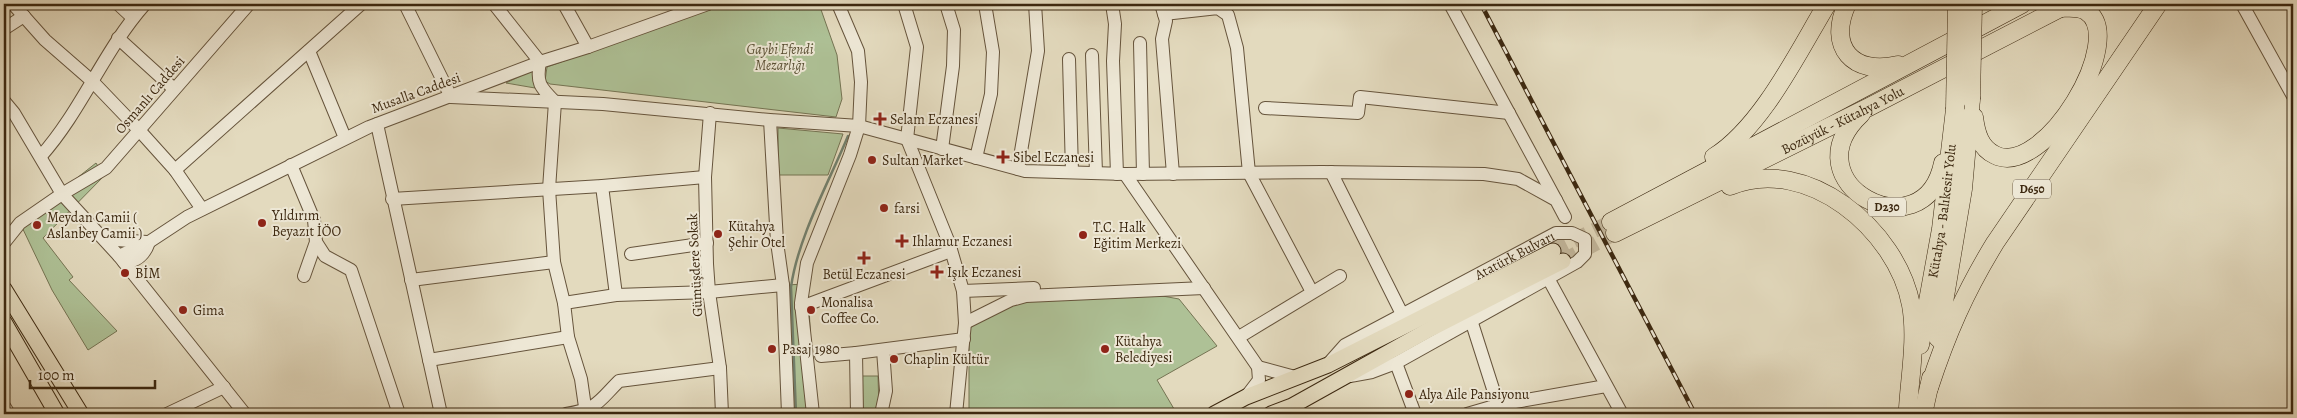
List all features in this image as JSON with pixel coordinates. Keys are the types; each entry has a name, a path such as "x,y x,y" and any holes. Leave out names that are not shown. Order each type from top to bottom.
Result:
{"highway":[{"path":"1613,227 1728,148 1754,119 1784,76 1827,4"},
{"path":"1847,4 1841,16 1839,35 1843,50 1853,60 1866,66 1889,67 1908,63"},
{"name":"Kütahya - Balıkesir Yolu","path":"1912,412 1941,229 1954,109 1957,4"},
{"name":"Kütahya - Balıkesir Yolu","path":"1912,412 1930,388 1963,189 1971,99 1973,4"},
{"name":"Bozüyük - Kütahya Yolu","path":"1613,227 1908,63 2010,8 2022,4"},
{"name":"D650","path":"1930,388 1952,323 1976,275 1995,243 2158,4"},
{"path":"1971,99 1976,130 1981,143 1989,152 2001,158 2012,158 2026,154 2048,137 2072,104 2087,79 2097,48 2098,31 2093,18 2086,11 2064,6"},
{"name":"Bozüyük - Kütahya Yolu","path":"1613,227 1869,107 2064,6"},
{"name":"D230","path":"1869,107 1853,122 1846,134 1840,157 1842,170 1847,183 1857,193 1874,203 1894,208 1908,206 1920,200 1929,193 1937,182 1942,170 1954,109"},
{"path":"1613,227 1743,180 1760,178 1776,179 1811,188 1842,204 1868,224 1881,240 1890,254 1906,289 1911,305 1912,323 1912,412"}],"main road":[{"name":"Atatürk Bulvarı","path":"1214,414 1246,398 1328,365 1558,256 1340,378 1295,410 1271,414"},
{"path":"4,289 81,414"},
{"path":"4,322 57,414"}],"street":[{"path":"13,4 46,40 92,80 139,130 175,170 202,209"},
{"path":"118,4 133,18"},
{"path":"41,156 57,138 118,38 146,4"},
{"name":"Osmanlı Caddesi","path":"4,243 20,223 62,194 106,168 249,4"},
{"path":"175,170 361,4"},
{"path":"494,4 540,62 538,75 540,87 554,102 548,189 554,262 564,303 568,337 580,378 586,413"},
{"path":"564,4 588,47"},
{"name":"Musalla Caddesi","path":"121,259 202,209 377,124 540,62 708,4"},
{"path":"813,414 801,307 807,263 850,155 859,126 861,82 858,51 838,4"},
{"path":"904,4 917,47 907,139 951,251 963,292 965,323 956,414"},
{"path":"942,149 953,66 954,30 946,4"},
{"path":"976,158 991,94 993,52 985,5 998,4"},
{"path":"1018,169 1038,51 1035,4"},
{"path":"1112,4 1116,24 1112,61 1121,174 1201,284 1258,367 1260,380 1246,398"},
{"path":"1450,4 1565,217"},
{"path":"2242,4 2293,96"},
{"path":"407,5 451,97 710,113 770,120 859,126 1018,169 1121,174 1331,172 1484,174 1518,179 1556,200"},
{"path":"1173,174 1162,39 1166,21 1162,9 1218,8 1228,16 1238,48 1249,173 1312,292"},
{"path":"4,29 24,16"},
{"path":"118,38 174,90"},
{"path":"1140,43 1143,174"},
{"path":"309,51 345,138"},
{"path":"1092,54 1096,173"},
{"path":"1069,59 1072,172"},
{"path":"1265,108 1358,113 1360,97 1509,113"},
{"path":"4,101 14,113 41,156 62,194 121,259 245,414"},
{"name":"Gümüşdere Sokak","path":"710,113 705,177 708,292 720,368 722,414"},
{"path":"770,120 776,242 783,285 788,414"},
{"path":"377,124 392,199 442,414"},
{"path":"291,165 314,220 316,242 304,276"},
{"path":"1331,172 1403,316"},
{"path":"392,199 602,186 705,177"},
{"path":"602,186 616,295"},
{"name":"Atatürk Bulvarı","path":"1328,365 1345,345 1403,316 1556,233 1572,232 1585,239 1585,254 1577,262 1396,363 1372,372 1340,378"},
{"path":"100,234 116,240 149,242"},
{"path":"316,242 325,256 351,270 399,414"},
{"path":"631,254 708,243"},
{"path":"801,307 951,251"},
{"path":"411,280 554,262"},
{"path":"1238,337 1340,276"},
{"path":"1548,278 1622,414"},
{"path":"963,292 1201,284"},
{"path":"965,323 1011,300 1026,296 1201,284"},
{"path":"564,303 616,295 708,292 783,285"},
{"path":"1471,320 1500,409"},
{"path":"429,360 568,337"},
{"path":"821,356 883,350 964,338"},
{"path":"881,414 886,391 883,350"},
{"path":"856,353 857,414"},
{"path":"1396,363 1415,414"},
{"path":"1258,367 1295,377"},
{"path":"566,414 586,413 605,397 619,381 720,368"},
{"path":"1468,414 1606,386"},
{"path":"167,414 224,387"},
{"path":"4,406 9,414"}],"green space":[{"name":"Gaybi Efendi Mezarlığı","path":"724,4 819,4 837,55 842,99 836,117 550,84 545,81 547,67"},
{"path":"532,70 535,88 506,83"},
{"path":"778,128 843,134 828,175 778,175"},
{"path":"96,163 104,176 43,238 73,277 69,280 117,331 88,350 52,290 20,223"},
{"path":"808,284 814,414 789,414 783,285"},
{"path":"1146,293 1179,299 1217,346 1157,380 1177,414 969,414 969,323 1026,296"},
{"path":"861,376 878,376 879,410 862,410"}],"waterway":[{"path":"796,414 791,287 807,229 848,136"}],"tunnel":[{"path":"1553,251 1611,222"},
{"path":"1563,261 1615,233"}],"railway":[{"path":"1481,4 1695,414"}],"place":[{"name":"Selam Eczanesi","path":"880,119"},
{"name":"Sibel Eczanesi","path":"1003,157"},
{"name":"Sultan Market","path":"872,160"},
{"name":"farsi","path":"884,208"},
{"name":"Yıldırım Beyazıt İÖO","path":"262,223"},
{"name":"Meydan Camii ( Aslanbey Camii )","path":"37,225"},
{"name":"Kütahya Şehir Otel","path":"718,234"},
{"name":"T.C. Halk Eğitim Merkezi","path":"1083,235"},
{"name":"Ihlamur Eczanesi","path":"902,241"},
{"name":"Betül Eczanesi","path":"864,258"},
{"name":"Işık Eczanesi","path":"937,272"},
{"name":"BİM","path":"125,273"},
{"name":"Gima","path":"183,310"},
{"name":"Monalisa Coffee Co.","path":"811,310"},
{"name":"Pasaj 1980","path":"772,349"},
{"name":"Kütahya Belediyesi","path":"1105,349"},
{"name":"Chaplin Kültür","path":"894,359"},
{"name":"Alya Aile Pansiyonu","path":"1409,394"}]}
